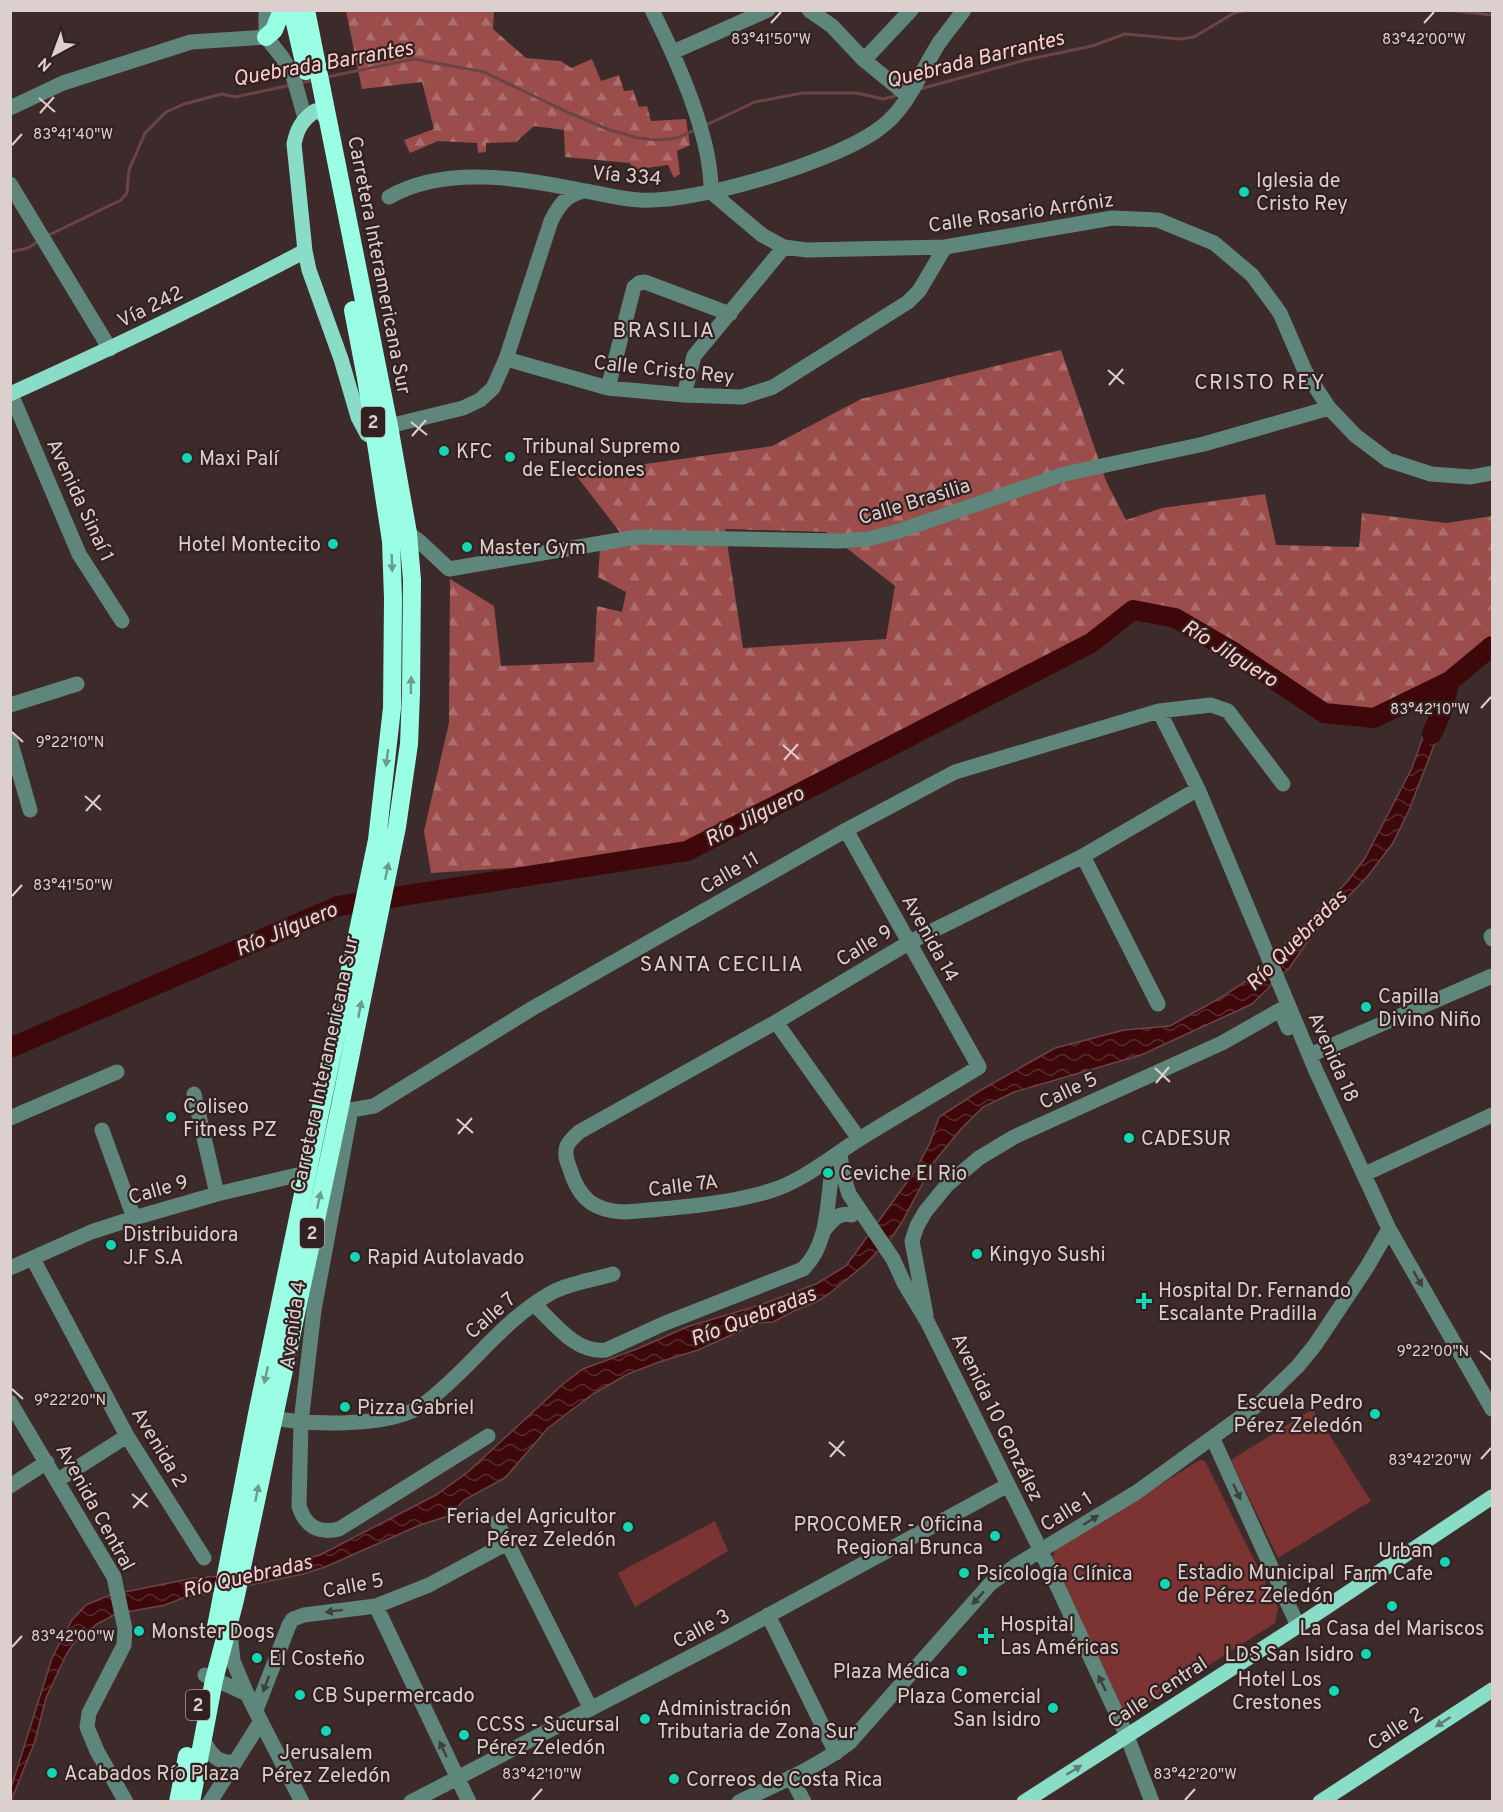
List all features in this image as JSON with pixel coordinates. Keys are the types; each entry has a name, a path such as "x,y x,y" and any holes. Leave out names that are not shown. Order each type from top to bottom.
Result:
{"highway":[{"path":"266,37 274,30 282,10"},
{"name":"Carretera Interamericana Sur","path":"178,1802 228,1609 265,1416 316,1175 338,1106 397,827 409,744 411,569 408,533 389,426 292,10"},
{"name":"Carretera Interamericana Sur","path":"306,10 317,117 378,453 391,541 393,598 392,708 377,840 359,927 338,1106"},
{"path":"366,378 376,404 389,426 378,453 387,476 411,569"},
{"name":"Carretera Interamericana Sur","path":"191,1802 203,1740 210,1678"}],"main road":[{"path":"317,117 296,133 294,144 305,251 309,270 341,358 358,417 378,453"},
{"name":"Vía 242","path":"10,394 110,349 305,251"},
{"name":"Calle Central","path":"1024,1802 1298,1626 1492,1497"},
{"name":"Calle 2","path":"1320,1802 1492,1690"}],"street":[{"path":"266,10 266,37 282,57 317,117"},
{"path":"652,10 673,52 698,122 711,172 711,192"},
{"path":"673,52 768,10"},
{"path":"809,10 832,26 864,60 908,96"},
{"name":"Vía 334","path":"389,426 447,413 480,400 493,388 506,359 551,221 556,210 567,197 584,190 622,199 668,200 711,192 779,172 858,143 882,127 908,96 940,42 964,10"},
{"path":"864,60 907,12"},
{"path":"10,108 63,83 191,42 266,37"},
{"path":"389,197 401,190 424,184 457,178 492,176 584,190"},
{"path":"10,184 110,349"},
{"name":"Calle Rosario Arróniz","path":"711,192 762,235 784,247 807,250 945,247 1112,218 1158,220 1214,243 1252,275 1280,313 1305,371 1329,408 1356,435 1388,460 1431,474 1471,477 1492,473"},
{"path":"684,395 694,356 784,247"},
{"name":"Calle Cristo Rey","path":"506,359 608,388 742,398 773,387 908,302 919,291 945,247"},
{"path":"608,388 634,287 639,283 645,282 730,314"},
{"name":"Avenida Sinaí 1","path":"10,394 79,554 122,621"},
{"name":"Calle Brasilia","path":"408,533 449,569 638,537 840,541 868,539 899,531 1064,474 1203,444 1329,408"},
{"path":"10,705 77,684"},
{"name":"Calle 11","path":"338,1106 374,1106 533,1008 846,830 955,772 1159,711 1211,705 1228,711 1283,784"},
{"name":"Avenida 18","path":"1159,711 1198,789 1316,1071 1389,1229 1492,1409"},
{"path":"10,740 30,810"},
{"name":"Calle 9","path":"565,1155 567,1144 579,1132 776,1022 910,942 1083,856 1198,789"},
{"name":"Avenida 14","path":"846,830 979,1067 859,1139"},
{"path":"1083,856 1158,1004"},
{"path":"1310,1055 1492,975"},
{"name":"Calle 5","path":"927,1321 912,1241 917,1226 932,1202 947,1185 979,1158 1014,1137 1222,1043 1280,1010 1303,1062 1308,1068 1316,1071"},
{"path":"776,1022 859,1139 834,1157"},
{"path":"10,1118 117,1072"},
{"path":"194,1094 217,1194"},
{"name":"Avenida 4","path":"338,1106 301,1422 299,1506 303,1518 310,1526 327,1532 339,1529 488,1436"},
{"path":"1365,1174 1492,1115"},
{"path":"102,1130 134,1218"},
{"name":"Calle 7A","path":"565,1155 573,1180 580,1191 594,1206 606,1212 625,1212 743,1198 786,1185 834,1157"},
{"name":"Avenida 10 González","path":"834,1157 842,1171 858,1218"},
{"name":"Avenida 10 González","path":"834,1157 831,1178 837,1193 890,1261 927,1321 1041,1551 1127,1736 1152,1802"},
{"name":"Calle 9","path":"10,1269 91,1232 134,1218 217,1194 316,1175"},
{"name":"Calle 7","path":"265,1416 322,1424 387,1418 408,1413 423,1405 491,1340 534,1305 576,1343 596,1352 606,1350 663,1324 803,1269 815,1254 825,1229 831,1178"},
{"path":"825,1229 836,1217 845,1214 858,1218"},
{"name":"Calle 1","path":"739,1802 836,1753 864,1728 990,1584 1015,1566 1137,1492 1260,1403 1305,1358 1367,1267 1389,1229"},
{"name":"Avenida 2","path":"33,1259 127,1436 204,1558"},
{"path":"534,1305 554,1292 613,1274"},
{"name":"Avenida Central","path":"10,1402 48,1462 114,1577 126,1638 122,1653 89,1713 87,1721 88,1732 97,1751 126,1802"},
{"path":"58,1480 127,1436"},
{"path":"1213,1439 1298,1626"},
{"path":"10,1486 48,1462"},
{"name":"Calle 3","path":"411,1802 591,1709 1008,1485"},
{"path":"497,1522 591,1709"},
{"name":"Calle 5","path":"210,1802 235,1762 258,1715 286,1632 293,1619 304,1615 376,1606 429,1585 507,1543"},
{"path":"376,1606 469,1802"},
{"path":"228,1609 233,1661 247,1694 302,1802"},
{"path":"768,1615 836,1753"},
{"path":"210,1678 247,1694"},
{"path":"203,1740 217,1760 225,1763 235,1762"},
{"path":"791,1777 804,1802"}],"shaded area":[{"path":"1313,1409 1371,1501 1278,1558 1231,1460"},
{"name":"Estadio Municipal de Pérez Zeledón","path":"1200,1460 1205,1461 1278,1608 1275,1623 1139,1709 1123,1709 1052,1559 1055,1550"},
{"path":"715,1521 728,1551 635,1607 618,1573"}],"green space":[{"path":"346,11 494,11 493,29 526,58 561,61 571,68 592,59 601,81 619,75 624,91 633,90 639,107 647,106 651,121 686,119 690,145 677,151 680,174 674,178 668,165 633,170 630,163 565,157 564,130 534,126 516,142 486,143 486,152 478,153 477,143 438,141 410,153 404,140 434,129 422,82 362,89"},
{"path":"1061,350 1106,481 1126,520 1162,508 1265,494 1276,545 1359,547 1362,513 1447,523 1492,516 1492,646 1450,681 1374,718 1336,714 1178,620 1133,610 1091,643 687,851 622,861 431,873 424,831 449,723 450,579 494,606 501,666 594,662 597,606 622,612 626,592 598,577 600,549 629,544 575,474 772,446 861,399","holes":["725,529 826,532 895,586 886,639 743,648"]}],"water":[{"path":"1442,711 1443,722 1409,810 1393,843 1367,877 1314,932 1290,967 1252,1004 1141,1055 1014,1092 983,1107 934,1162 892,1237 863,1266 830,1293 773,1322 758,1323 698,1350 628,1374 593,1394 548,1428 505,1478 464,1500 445,1517 420,1525 325,1567 303,1574 188,1596 165,1605 116,1614 97,1624 73,1644 66,1655 46,1698 35,1741 11,1801 11,1788 52,1658 72,1620 86,1605 110,1595 194,1578 223,1576 266,1568 320,1555 436,1495 468,1472 563,1384 583,1369 687,1327 763,1304 816,1284 846,1266 915,1171 930,1143 939,1117 1055,1048 1124,1030 1170,1026 1262,971 1282,947 1347,882 1365,858 1412,768 1430,717"}],"waterway":[{"name":"Quebrada Barrantes","path":"920,89 1025,60 1092,46 1125,34 1180,39 1194,37 1234,13 1247,10"},
{"name":"Quebrada Barrantes","path":"1302,10 1316,10"},
{"name":"Quebrada Barrantes","path":"1447,10 1492,15"},
{"name":"Quebrada Barrantes","path":"327,77 414,59 484,72 567,112 607,129 638,138 658,140 677,138 697,129"},
{"name":"Quebrada Barrantes","path":"300,83 314,80"},
{"name":"Quebrada Barrantes","path":"47,236 121,200 127,193 129,170 145,133 166,112 184,104 222,94 235,97 291,85"},
{"name":"Quebrada Barrantes","path":"706,125 755,102 802,93 857,93 883,99 899,95"},
{"name":"Quebrada Barrantes","path":"10,252 28,248 39,241"},
{"name":"Río Jilguero","path":"10,1048 338,906 687,851 1091,643 1133,610 1175,618 1235,653 1324,713 1374,718 1450,681"},
{"name":"Río Quebradas","path":"1432,734 1442,711 1450,681 1492,646"}],"place":[{"name":"Iglesia de Cristo Rey","path":"1244,192"},
{"name":"KFC","path":"444,451"},
{"name":"Tribunal Supremo de Elecciones","path":"510,457"},
{"name":"Maxi Palí","path":"187,458"},
{"name":"Hotel Montecito","path":"333,544"},
{"name":"Master Gym","path":"467,547"},
{"name":"Capilla Divino Niño","path":"1366,1007"},
{"name":"Coliseo Fitness PZ","path":"171,1117"},
{"name":"CADESUR","path":"1129,1138"},
{"name":"Ceviche El Rio","path":"828,1173"},
{"name":"Distribuidora J.F S.A","path":"111,1245"},
{"name":"Kingyo Sushi","path":"977,1254"},
{"name":"Rapid Autolavado","path":"355,1257"},
{"name":"Hospital Dr. Fernando Escalante Pradilla","path":"1144,1301"},
{"name":"Pizza Gabriel","path":"345,1407"},
{"name":"Escuela Pedro Pérez Zeledón","path":"1375,1414"},
{"name":"Feria del Agricultor Pérez Zeledón","path":"628,1527"},
{"name":"PROCOMER - Oficina Regional Brunca","path":"995,1536"},
{"name":"Urban Farm Cafe","path":"1445,1562"},
{"name":"Psicología Clínica","path":"964,1573"},
{"name":"Estadio Municipal de Pérez Zeledón","path":"1165,1584"},
{"name":"La Casa del Mariscos","path":"1392,1606"},
{"name":"Monster Dogs","path":"139,1631"},
{"name":"Hospital Las Américas","path":"986,1636"},
{"name":"LDS San Isidro","path":"1366,1654"},
{"name":"El Costeño","path":"257,1658"},
{"name":"Plaza Médica","path":"962,1671"},
{"name":"Hotel Los Crestones","path":"1334,1691"},
{"name":"CB Supermercado","path":"300,1695"},
{"name":"Plaza Comercial San Isidro","path":"1053,1708"},
{"name":"Administración Tributaria de Zona Sur","path":"645,1719"},
{"name":"Jerusalem Pérez Zeledón","path":"326,1731"},
{"name":"CCSS - Sucursal Pérez Zeledón","path":"464,1735"},
{"name":"Acabados Río Plaza","path":"52,1773"},
{"name":"Correos de Costa Rica","path":"674,1779"}],"district":[{"name":"BRASILIA","path":"664,330"},
{"name":"CRISTO REY","path":"1260,382"},
{"name":"SANTA CECILIA","path":"722,964"}]}
